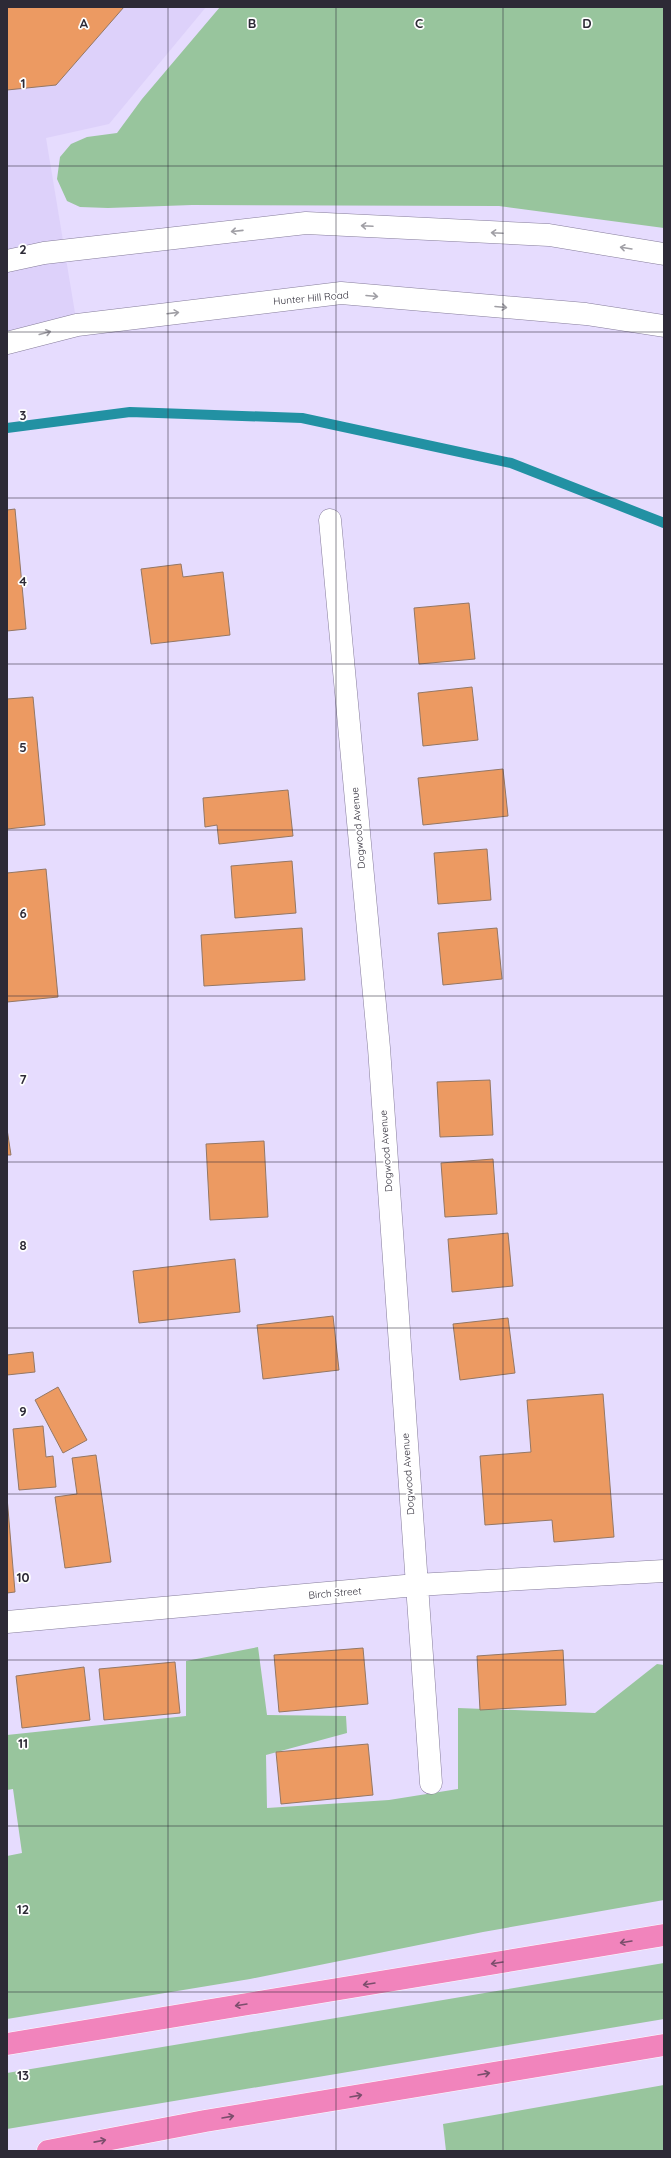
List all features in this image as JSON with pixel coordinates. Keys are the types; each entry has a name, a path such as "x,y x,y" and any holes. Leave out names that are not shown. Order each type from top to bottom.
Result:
{"highway":[{"path":"7,2044 664,1935"},
{"path":"48,2151 213,2120 664,2045"}],"street":[{"path":"7,261 44,253 306,223 549,235 664,254"},
{"name":"Hunter Hill Road","path":"7,343 78,325 341,293 586,314 664,326"},
{"name":"Dogwood Avenue","path":"330,520 378,1048 431,1783"},
{"name":"Birch Street","path":"7,1622 416,1586 664,1571"}],"shaded area":[{"path":"7,7 206,7 109,124 46,138 77,325 7,343"}],"green space":[{"path":"220,7 664,7 664,228 499,206 192,205 108,208 80,207 67,201 57,179 60,157 71,144 87,137 117,133 142,99"},
{"path":"258,1647 267,1715 346,1716 347,1733 266,1755 267,1808 389,1800 458,1789 458,1708 595,1713 657,1664 664,1665 664,1900 483,1932 250,1979 7,2019 7,1856 22,1853 13,1789 7,1790 7,1735 186,1716 186,1661"},
{"path":"664,1963 664,2019 7,2129 7,2073"},
{"path":"664,2085 664,2151 446,2151 443,2124"}],"building":[{"path":"7,7 124,7 56,85 7,90"},
{"path":"15,509 26,629 7,631 7,510"},
{"path":"181,564 183,577 223,572 230,635 151,644 141,569"},
{"path":"469,603 475,659 419,664 414,608"},
{"path":"472,687 478,740 423,746 418,693"},
{"path":"33,697 45,825 7,829 7,699"},
{"path":"503,769 508,816 423,825 418,778"},
{"path":"288,790 293,836 219,844 217,825 205,827 203,798"},
{"path":"487,849 491,900 438,904 434,853"},
{"path":"292,861 296,913 235,918 231,866"},
{"path":"46,869 58,997 7,1002 7,873"},
{"path":"302,928 305,980 204,986 201,935"},
{"path":"497,928 502,979 443,985 438,933"},
{"path":"490,1080 493,1135 440,1137 437,1082"},
{"path":"7,1129 11,1155 7,1155"},
{"path":"264,1141 268,1217 210,1220 206,1144"},
{"path":"493,1159 497,1214 445,1217 441,1163"},
{"path":"508,1233 513,1286 452,1292 448,1239"},
{"path":"235,1259 240,1312 139,1323 133,1271"},
{"path":"333,1316 339,1370 263,1379 257,1325"},
{"path":"508,1318 515,1373 460,1380 453,1324"},
{"path":"33,1352 35,1372 7,1375 7,1355"},
{"path":"58,1387 87,1440 63,1453 35,1400"},
{"path":"603,1394 614,1537 554,1542 552,1520 485,1525 480,1456 531,1452 527,1400"},
{"path":"43,1426 46,1457 53,1456 56,1487 19,1490 13,1429"},
{"path":"96,1455 111,1562 65,1568 55,1497 77,1494 72,1458"},
{"path":"7,1497 15,1592 7,1593"},
{"path":"363,1648 368,1704 279,1712 274,1655"},
{"path":"563,1650 566,1705 480,1710 477,1656"},
{"path":"175,1662 180,1713 104,1720 99,1669"},
{"path":"84,1667 90,1720 22,1728 16,1676"},
{"path":"368,1744 373,1795 281,1804 276,1752"}],"waterway":[{"path":"7,428 130,412 302,418 511,463 664,523"}]}
